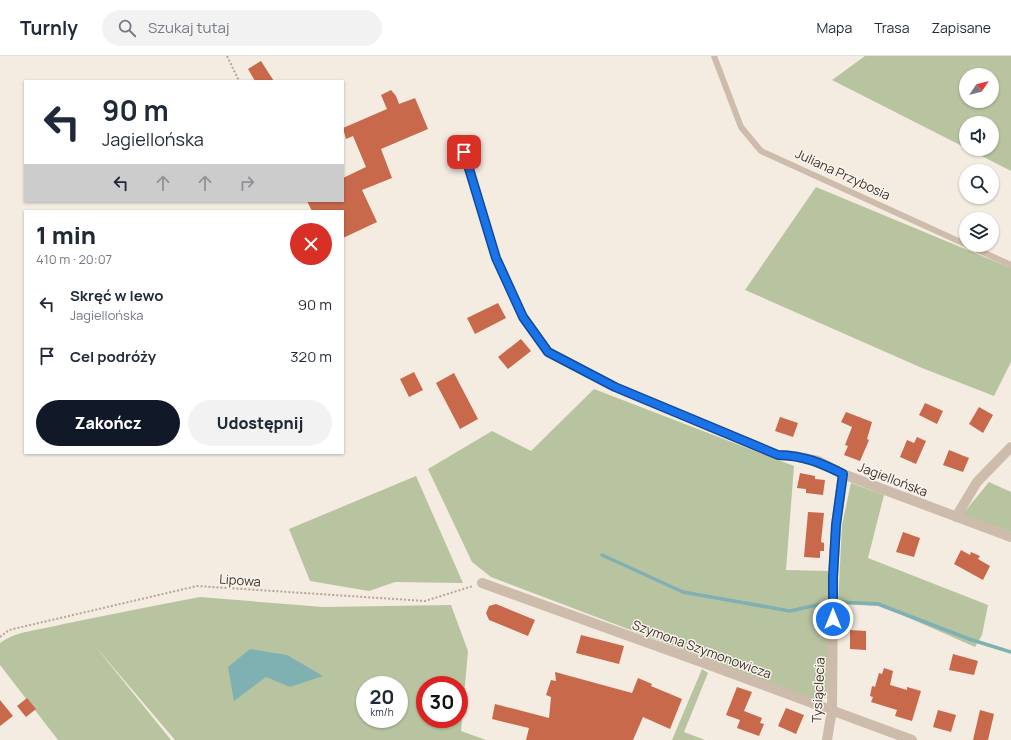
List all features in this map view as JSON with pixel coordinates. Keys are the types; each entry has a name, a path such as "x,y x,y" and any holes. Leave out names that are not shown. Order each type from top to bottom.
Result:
{"street":[{"path":"956,517 977,482 1011,447"},
{"name":"Jagiellońska","path":"778,455 794,456 818,461 843,474 1011,537"},
{"name":"Tysiąclecia","path":"827,740 832,710 833,577 836,525 843,474"},
{"name":"Szymona Szymonowicza","path":"482,583 912,740"}],"lane":[{"name":"Juliana Przybosia","path":"714,56 741,127 761,151 1011,265"},
{"name":"Jagiellońska","path":"464,152 496,258 523,317 548,352 615,387 778,455"}],"path":[{"path":"227,56 239,80"},
{"name":"Lipowa","path":"0,637 9,630 198,586 425,601 482,583"}],"green space":[{"path":"865,56 1011,56 1011,171 982,156 999,156 999,116 959,116 959,144 832,80"},
{"path":"816,187 959,246 959,252 972,252 1011,268 1011,362 994,396 922,368 745,290"},
{"path":"594,389 794,466 786,570 829,571 830,639 827,696 820,702 491,577 472,562 428,469 492,431 531,451"},
{"path":"416,476 463,583 395,582 369,591 310,581 289,529"},
{"path":"989,482 1011,492 1011,532 962,515"},
{"path":"851,483 884,495 868,558 988,605 982,635 975,647 882,606 838,604 842,525"},
{"path":"200,597 323,607 451,605 468,651 466,676 416,676 416,728 461,728 461,731 486,740 175,740 95,646 171,740 58,740 0,665 0,643 21,633"},
{"path":"702,669 708,673 684,732 705,740 672,740"}],"water":[{"path":"250,649 287,655 323,676 290,687 266,677 234,701 228,667"}],"building":[{"path":"261,61 273,80 254,80 248,69"},
{"path":"391,90 396,96 399,104 415,98 428,129 381,149 392,178 362,190 377,222 344,238 344,210 312,210 308,202 344,202 344,178 366,167 353,136 346,139 344,128 387,109 381,95"},
{"path":"498,303 506,318 475,334 467,318"},
{"path":"521,339 531,351 508,369 498,357"},
{"path":"414,372 423,390 409,397 400,379"},
{"path":"454,373 478,419 460,429 436,383"},
{"path":"925,403 943,411 937,424 919,415"},
{"path":"979,407 993,415 983,433 969,424"},
{"path":"846,412 872,422 867,439 869,440 860,461 844,455 848,446 845,445 852,427 841,422"},
{"path":"780,417 798,423 793,437 775,431"},
{"path":"917,437 926,441 916,464 900,457 907,440 914,443"},
{"path":"949,450 969,458 963,472 943,465"},
{"path":"800,473 815,476 815,479 825,480 823,495 806,493 806,489 797,488"},
{"path":"808,512 824,513 821,542 824,543 824,551 820,551 820,558 804,557"},
{"path":"903,532 920,538 914,557 896,552"},
{"path":"961,550 970,555 971,552 980,556 978,559 990,566 983,580 954,564"},
{"path":"496,604 535,620 528,636 489,620 486,613 489,606"},
{"path":"850,630 866,631 866,650 850,649"},
{"path":"581,635 624,646 619,664 576,653"},
{"path":"953,654 978,661 974,675 949,670"},
{"path":"884,668 893,671 890,685 907,690 907,687 921,691 912,721 895,716 897,710 871,702 873,697 870,696 872,686 875,687 879,673 882,674"},
{"path":"555,672 632,693 638,678 652,684 651,686 682,699 670,729 643,717 633,740 526,740 529,728 492,719 495,704 549,718 551,697 546,695 551,680 556,681"},
{"path":"737,687 752,692 744,711 762,718 760,723 764,724 759,736 737,728 740,720 726,715"},
{"path":"27,698 36,709 26,717 17,706"},
{"path":"0,700 13,716 0,726"},
{"path":"786,708 804,715 796,734 778,726"},
{"path":"938,710 956,715 951,732 933,727"},
{"path":"980,710 994,714 988,740 973,740"}],"waterway":[{"path":"602,555 683,592 790,611 826,603"},
{"path":"840,602 878,604 969,639 1011,652"}],"route":[{"path":"464,152 496,258 523,317 548,352 615,387 778,455 794,456 818,461 843,474 836,525 833,577 833,619"}]}
